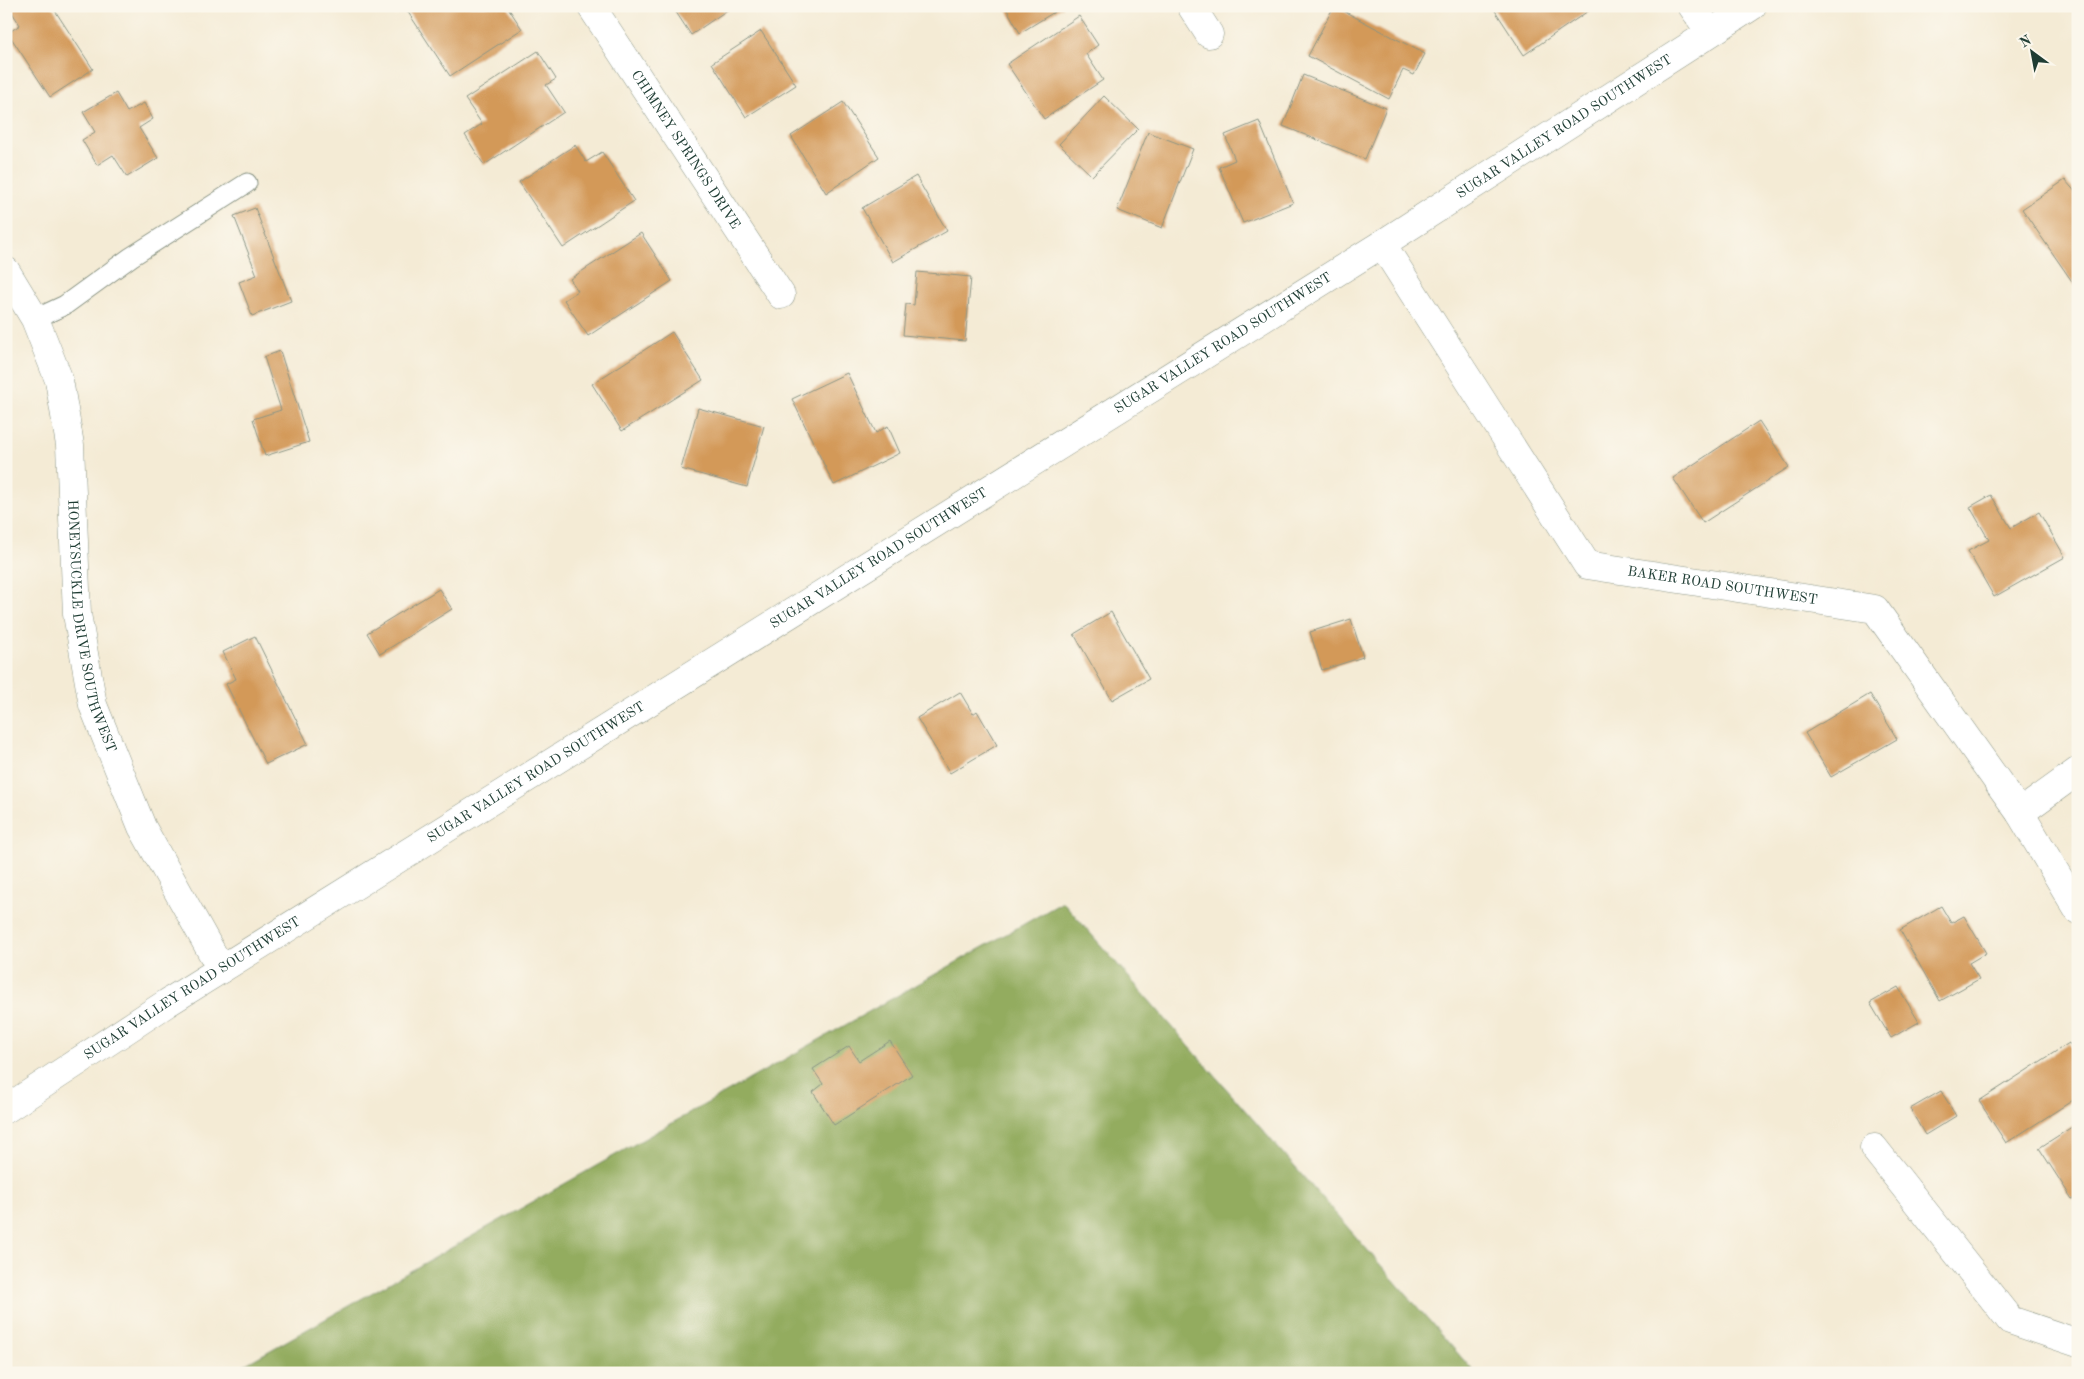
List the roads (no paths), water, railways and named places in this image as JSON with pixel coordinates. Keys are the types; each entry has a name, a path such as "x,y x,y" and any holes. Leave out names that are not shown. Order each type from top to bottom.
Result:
{"street":[{"name":"CHIMNEY SPRINGS DRIVE","path":"591,6 781,295"},
{"path":"1190,6 1209,34"},
{"path":"1692,6 1710,32"},
{"name":"SUGAR VALLEY ROAD SOUTHWEST","path":"6,1109 221,969 1382,244 1752,6"},
{"name":"BAKER ROAD SOUTHWEST","path":"1382,244 1587,565 1875,610 2020,813 2078,910"},
{"name":"HONEYSUCKLE DRIVE SOUTHWEST","path":"6,271 35,319 59,380 70,445 77,614 93,705 142,827 221,969"},
{"path":"2020,813 2078,772"},
{"path":"1874,1148 2010,1320 2078,1342"}],"lane":[{"path":"35,319 64,305 131,257 247,183"}]}
